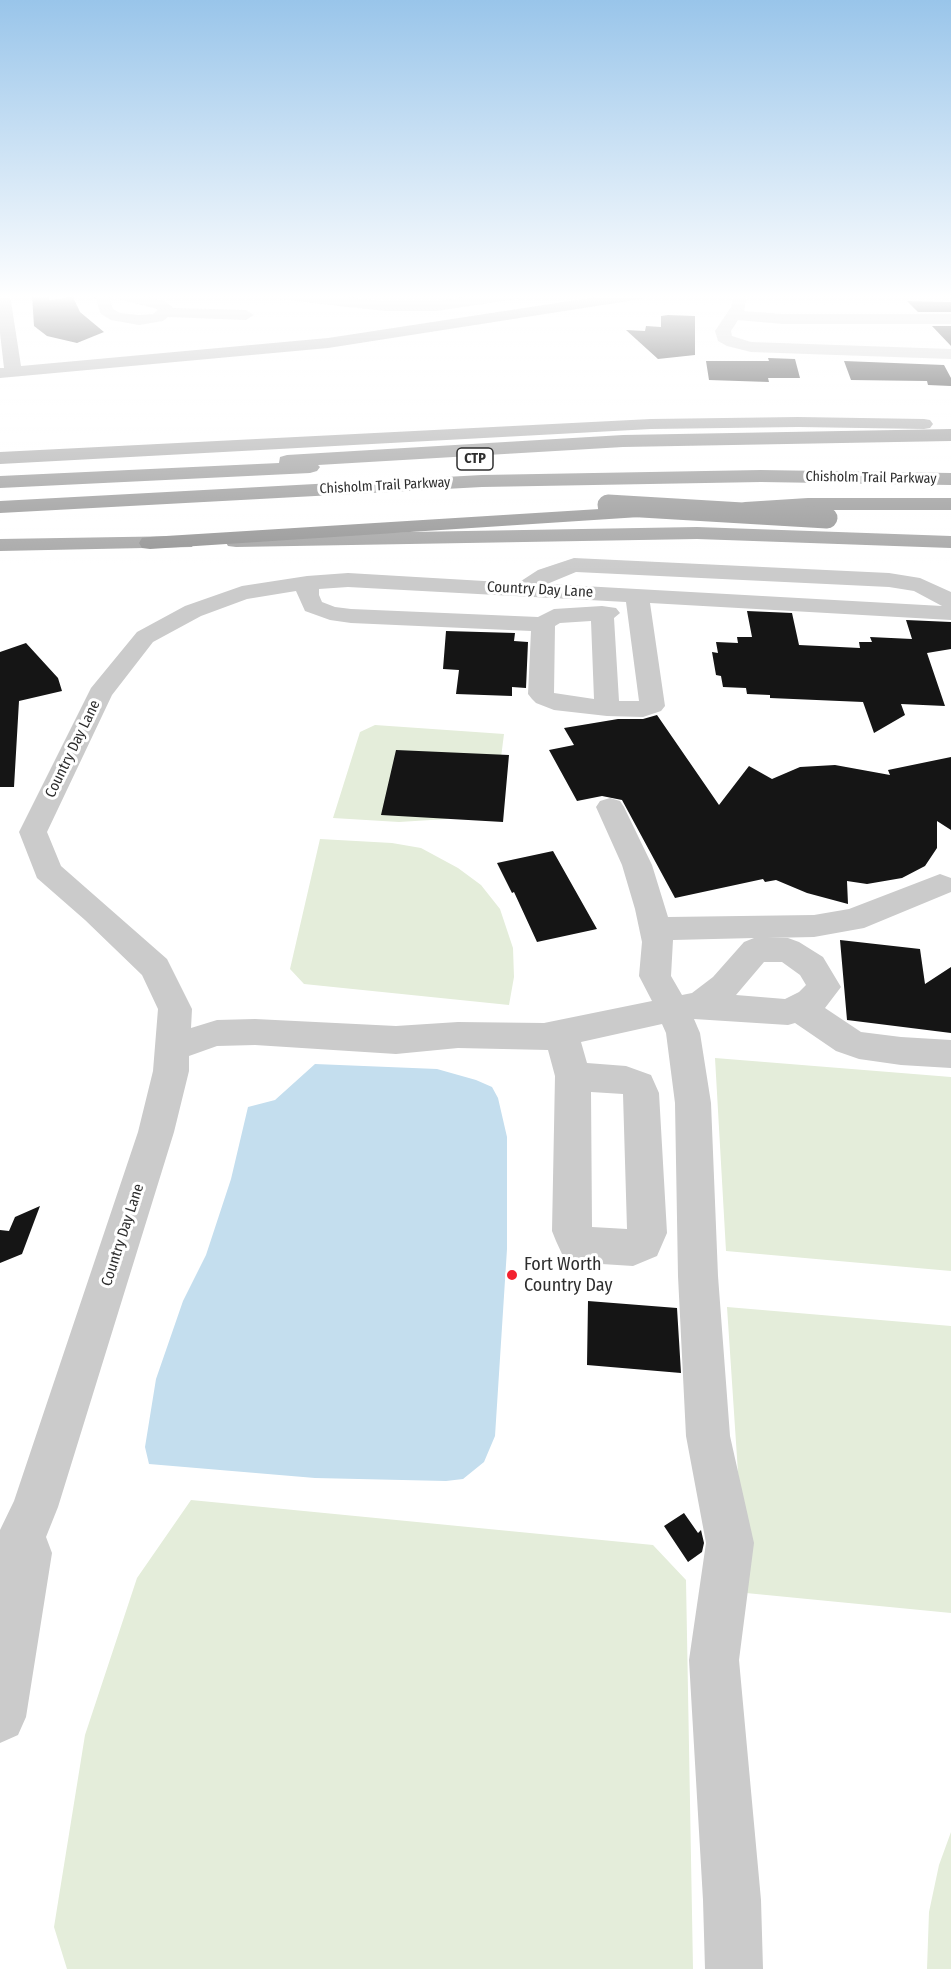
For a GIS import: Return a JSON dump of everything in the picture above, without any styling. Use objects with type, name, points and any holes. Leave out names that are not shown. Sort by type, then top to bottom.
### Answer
[{"type":"highway","points":[[924,424],[951,425]]},
{"type":"highway","points":[[82,478],[200,467],[582,443],[744,437],[951,435]]},
{"type":"highway","name":"Chisholm Trail Parkway","points":[[0,483],[482,459],[669,455],[866,455]]},
{"type":"highway","name":"Chisholm Trail Parkway","points":[[0,507],[501,481],[750,476],[951,479]]},
{"type":"highway","points":[[24,506],[458,502]]},
{"type":"highway","points":[[496,502],[608,505],[951,525]]},
{"type":"highway","points":[[150,543],[530,518],[784,506],[951,504]]},
{"type":"main road","points":[[0,458],[651,424],[818,422],[924,424]]},
{"type":"main road","points":[[0,545],[697,533],[951,542]]},
{"type":"street","points":[[534,582],[574,565],[889,580],[930,588],[951,601]]},
{"type":"street","name":"Country Day Lane","points":[[35,1507],[156,1132],[171,1071],[176,1009],[155,968],[96,912],[48,871],[33,832],[100,693],[145,637],[193,611],[242,593],[307,583],[348,580],[534,582],[598,603],[951,613]]},
{"type":"street","points":[[307,583],[308,595],[313,606],[330,613],[543,624],[554,616],[598,603],[608,708]]},
{"type":"street","points":[[911,611],[930,588]]},
{"type":"street","points":[[543,624],[541,694],[554,702],[643,709],[652,706],[639,604]]},
{"type":"street","points":[[610,807],[637,865],[655,929],[658,942],[655,976],[687,1007]]},
{"type":"street","points":[[655,929],[814,927],[853,920],[940,885]]},
{"type":"street","points":[[174,1047],[217,1033],[255,1032],[396,1040],[458,1035],[544,1037],[687,1007],[788,1012],[811,1001],[824,987],[812,966],[788,950],[755,950],[725,986],[687,1007]]},
{"type":"street","points":[[687,1007],[683,1033],[693,1103],[698,1276],[708,1436],[730,1543],[714,1660],[732,1900],[734,1969]]},
{"type":"street","points":[[798,1007],[848,1041],[859,1045],[901,1051],[951,1054]]},
{"type":"street","points":[[561,1034],[573,1076]]},
{"type":"street","points":[[0,1586],[35,1507]]},
{"type":"street","points":[[0,1717],[35,1507]]},
{"type":"green space","points":[[375,725],[504,734],[499,773],[447,819],[399,822],[333,818],[360,732]]},
{"type":"green space","points":[[320,839],[392,843],[421,848],[458,868],[481,885],[500,909],[513,948],[514,977],[509,1005],[304,984],[290,969]]},
{"type":"green space","points":[[715,1058],[951,1077],[951,1271],[726,1251]]},
{"type":"green space","points":[[727,1307],[951,1326],[951,1613],[746,1593]]},
{"type":"green space","points":[[191,1500],[653,1545],[686,1580],[693,1969],[67,1969],[54,1927],[85,1735],[137,1578]]},
{"type":"green space","points":[[951,1832],[951,1969],[927,1969],[929,1912],[939,1865]]},
{"type":"water","points":[[315,1064],[437,1069],[492,1087],[498,1098],[507,1137],[507,1249],[495,1436],[484,1462],[463,1479],[446,1481],[315,1478],[149,1464],[145,1447],[156,1379],[183,1301],[206,1255],[231,1179],[248,1107],[275,1100]]},
{"type":"building","points":[[747,611],[792,613],[799,645],[860,648],[859,642],[872,642],[870,637],[912,639],[906,620],[951,622],[951,649],[927,653],[945,706],[901,704],[905,715],[874,733],[863,702],[770,698],[770,695],[747,694],[746,688],[723,687],[721,676],[716,675],[712,652],[718,653],[716,642],[738,643],[737,637],[752,637]]},
{"type":"building","points":[[446,631],[515,633],[514,641],[528,642],[526,688],[512,687],[512,696],[456,694],[459,670],[443,669]]},
{"type":"building","points":[[26,643],[58,678],[62,691],[19,701],[14,787],[0,787],[0,652]]},
{"type":"building","points":[[657,715],[719,805],[749,766],[772,779],[800,767],[835,765],[890,775],[888,770],[951,757],[951,830],[937,821],[937,848],[925,866],[902,878],[867,884],[847,881],[848,904],[807,893],[776,880],[765,882],[763,879],[675,898],[622,800],[602,796],[577,801],[549,750],[574,745],[564,728],[618,719],[643,719]]},
{"type":"building","points":[[396,750],[509,755],[503,822],[381,815]]},
{"type":"building","points":[[553,851],[597,929],[537,942],[514,892],[512,893],[497,863]]},
{"type":"building","points":[[840,940],[920,949],[925,984],[951,967],[951,1033],[847,1020]]},
{"type":"building","points":[[40,1206],[22,1254],[0,1263],[0,1230],[9,1231],[15,1217]]},
{"type":"building","points":[[588,1301],[677,1308],[681,1373],[587,1365]]},
{"type":"building","points":[[684,1513],[698,1533],[701,1530],[704,1543],[702,1552],[688,1562],[664,1526]]},
{"type":"place","name":"Fort Worth Country Day","points":[[512,1275]]}]
